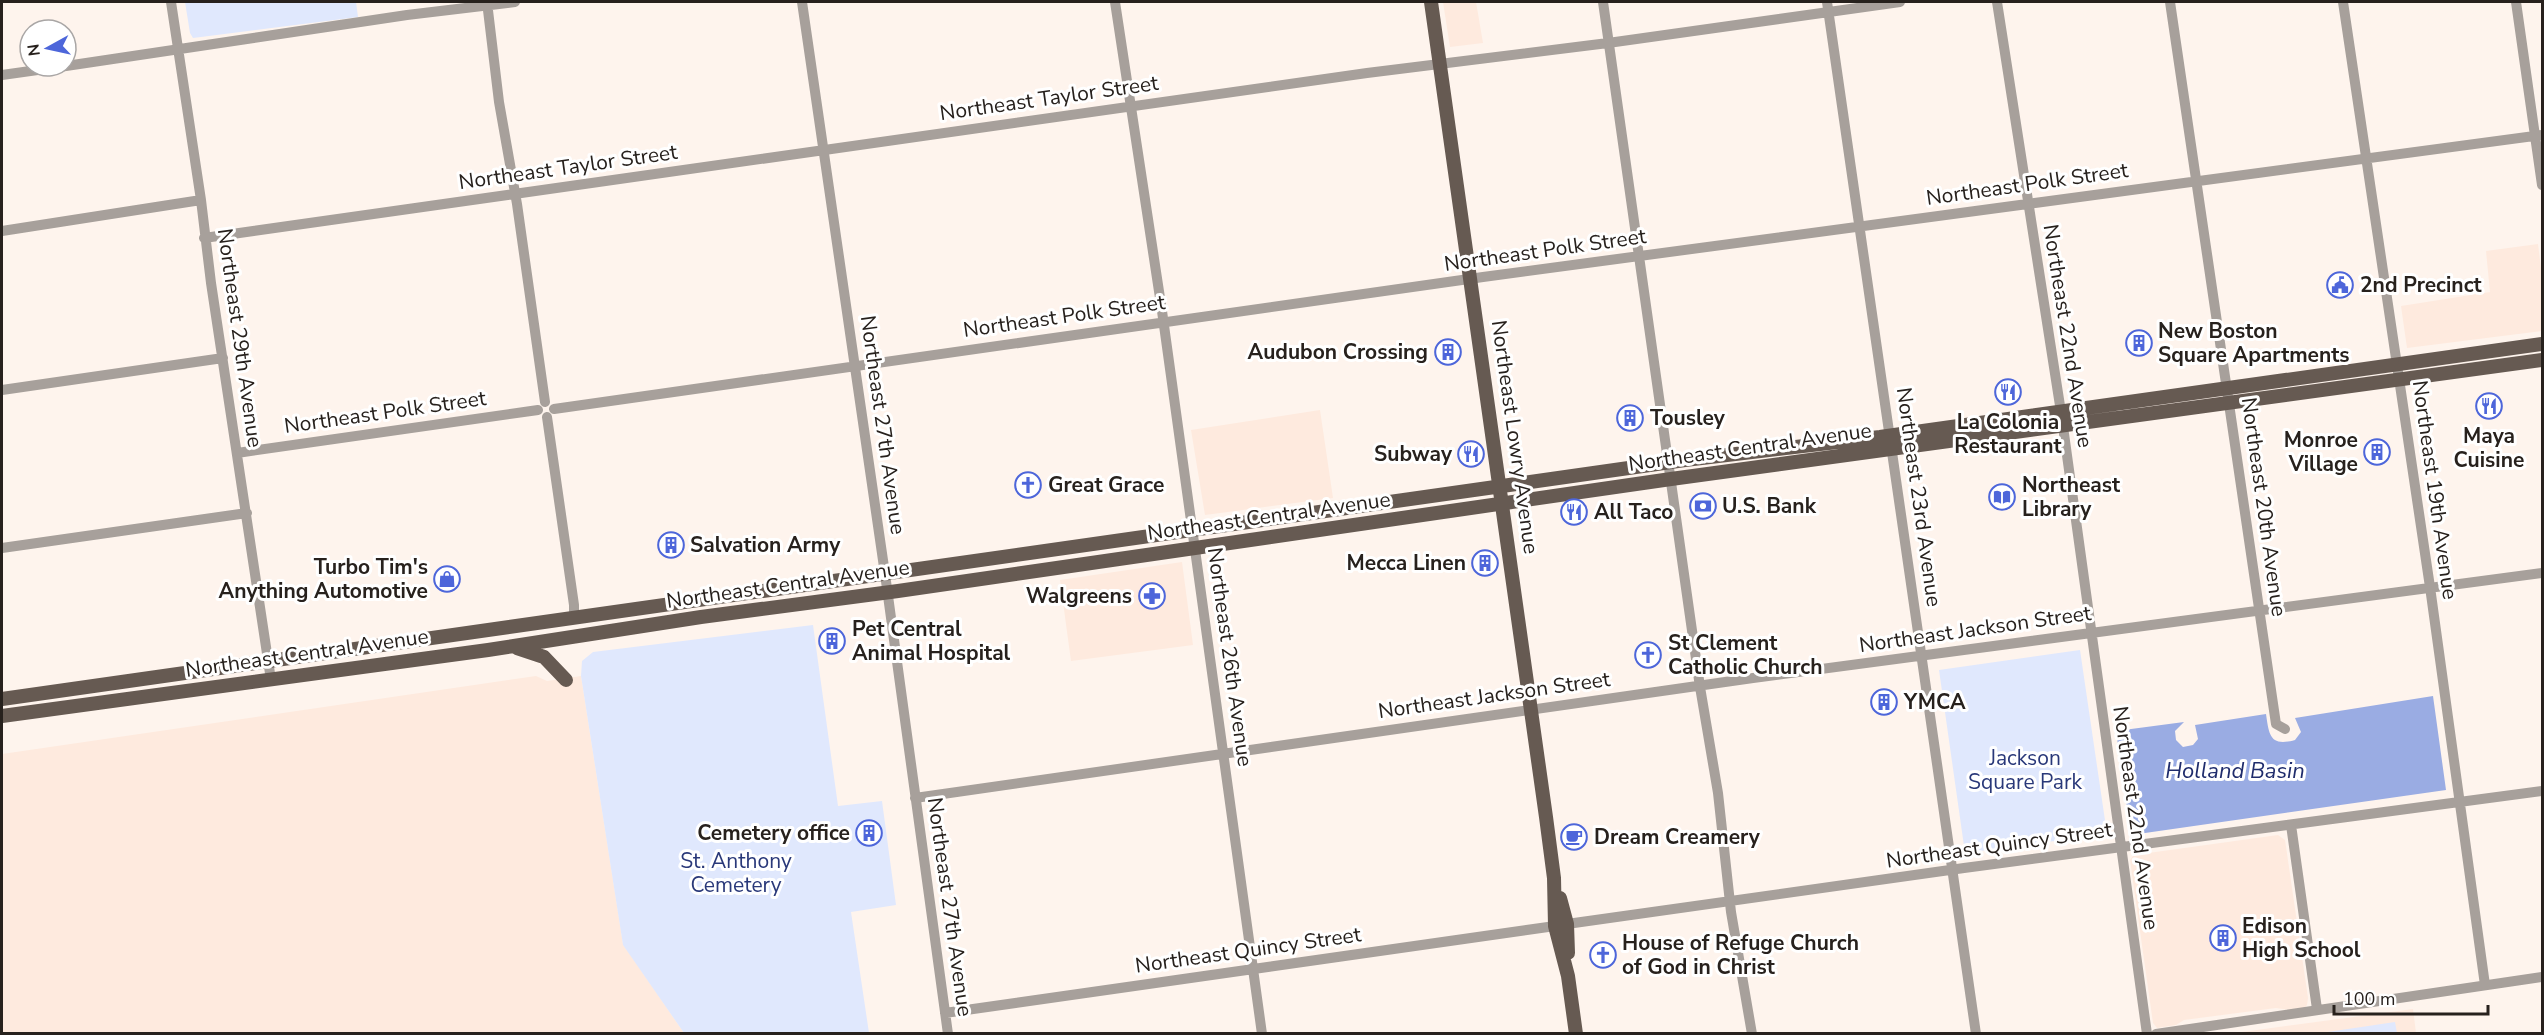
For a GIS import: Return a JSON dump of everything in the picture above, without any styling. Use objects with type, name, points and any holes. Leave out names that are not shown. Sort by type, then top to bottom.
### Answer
[{"type":"main road","name":"Northeast Lowry Avenue","points":[[1431,2],[1504,505],[1576,1034]]},
{"type":"main road","name":"Northeast Central Avenue","points":[[2228,396],[2397,365],[2542,344]]},
{"type":"main road","name":"Northeast Central Avenue","points":[[2,717],[488,650],[701,616],[1504,505],[1891,442],[2228,396],[2399,380],[2542,360]]},
{"type":"main road","name":"Northeast Central Avenue","points":[[2,699],[1669,462],[1891,442]]},
{"type":"main road","points":[[488,650],[528,650],[544,657],[566,680]]},
{"type":"street","name":"Northeast 29th Avenue","points":[[171,2],[271,680]]},
{"type":"street","points":[[78,64],[407,15],[515,2]]},
{"type":"street","name":"Northeast 27th Avenue","points":[[802,2],[885,574],[948,1034]]},
{"type":"street","name":"Northeast 26th Avenue","points":[[1115,2],[1225,752],[1262,1034]]},
{"type":"street","points":[[1603,2],[1700,687],[1718,793],[1730,902],[1752,1034]]},
{"type":"street","name":"Northeast Taylor Street","points":[[204,238],[1132,106],[1608,43],[1828,6],[1900,2]]},
{"type":"street","name":"Northeast 22nd Avenue","points":[[1997,2],[2061,419],[2147,1034]]},
{"type":"street","name":"Northeast 20th Avenue","points":[[2170,2],[2276,724],[2285,729]]},
{"type":"street","name":"Northeast 19th Avenue","points":[[2343,2],[2430,588],[2485,985]]},
{"type":"street","points":[[2516,2],[2539,135],[2542,184]]},
{"type":"street","points":[[487,4],[499,102],[515,194],[573,596],[574,618]]},
{"type":"street","name":"Northeast 23rd Avenue","points":[[1828,6],[1976,1034]]},
{"type":"street","points":[[2,75],[18,73]]},
{"type":"street","name":"Northeast Polk Street","points":[[237,453],[1471,279],[2539,135]]},
{"type":"street","points":[[2,231],[201,200]]},
{"type":"street","points":[[2,390],[223,358]]},
{"type":"street","points":[[2,548],[247,513]]},
{"type":"street","name":"Northeast Jackson Street","points":[[915,798],[1225,752],[2542,573]]},
{"type":"street","name":"Northeast Quincy Street","points":[[945,1013],[1953,870],[2542,791]]},
{"type":"street","points":[[2291,825],[2317,1009]]},
{"type":"street","points":[[2156,1034],[2542,977]]},
{"type":"shaded area","points":[[1443,2],[1476,2],[1483,43],[1450,47]]},
{"type":"shaded area","points":[[2538,244],[2542,276],[2542,331],[2407,348],[2401,306],[2490,292],[2486,251]]},
{"type":"shaded area","points":[[1320,410],[1333,498],[1205,515],[1191,430]]},
{"type":"shaded area","points":[[1182,562],[1193,645],[1071,661],[1060,580]]},
{"type":"shaded area","points":[[536,676],[547,681],[581,676],[623,944],[684,1033],[2,1033],[2,754]]},
{"type":"shaded area","name":"Edison High School","points":[[2278,835],[2285,840],[2308,998],[2307,1005],[2304,1008],[2290,1010],[2276,1008],[2184,1020],[2176,1025],[2157,1028],[2153,1023],[2130,860],[2134,855]]},
{"type":"shaded area","points":[[2413,1009],[2416,1033],[2227,1034]]},
{"type":"green space","points":[[185,2],[356,2],[358,17],[193,38],[190,33]]},
{"type":"green space","name":"St. Anthony Cemetery","points":[[813,625],[838,806],[882,801],[896,905],[851,912],[869,1033],[684,1033],[623,945],[581,676],[582,661],[593,652]]},
{"type":"green space","name":"Jackson Square Park","points":[[2080,650],[2107,834],[1965,853],[1939,670]]},
{"type":"green space","points":[[2395,1022],[2397,1033],[2321,1033]]},
{"type":"water","name":"Holland Basin","points":[[2433,696],[2446,790],[2131,835],[2116,731],[2184,722],[2175,731],[2176,740],[2183,747],[2193,745],[2198,739],[2195,725],[2266,714],[2272,738],[2280,742],[2287,742],[2295,740],[2301,732],[2295,718]]},
{"type":"place","name":"2nd Precinct","points":[[2340,285]]},
{"type":"place","name":"New Boston Square Apartments","points":[[2139,343]]},
{"type":"place","name":"Audubon Crossing","points":[[1448,352]]},
{"type":"place","name":"La Colonia Restaurant","points":[[2008,392]]},
{"type":"place","name":"Maya Cuisine","points":[[2489,406]]},
{"type":"place","name":"Tousley","points":[[1630,418]]},
{"type":"place","name":"Monroe Village","points":[[2377,452]]},
{"type":"place","name":"Subway","points":[[1471,454]]},
{"type":"place","name":"Great Grace","points":[[1028,485]]},
{"type":"place","name":"Northeast Library","points":[[2002,497]]},
{"type":"place","name":"U.S. Bank","points":[[1703,506]]},
{"type":"place","name":"All Taco","points":[[1574,512]]},
{"type":"place","name":"Salvation Army","points":[[671,545]]},
{"type":"place","name":"Mecca Linen","points":[[1485,563]]},
{"type":"place","name":"Turbo Tim's Anything Automotive","points":[[447,579]]},
{"type":"place","name":"Walgreens","points":[[1152,596]]},
{"type":"place","name":"Pet Central Animal Hospital","points":[[832,641]]},
{"type":"place","name":"St Clement Catholic Church","points":[[1648,655]]},
{"type":"place","name":"YMCA","points":[[1884,702]]},
{"type":"place","name":"Cemetery office","points":[[869,833]]},
{"type":"place","name":"Dream Creamery","points":[[1574,837]]},
{"type":"place","name":"Edison High School","points":[[2223,938]]},
{"type":"place","name":"House of Refuge Church of God in Christ","points":[[1603,955]]}]
